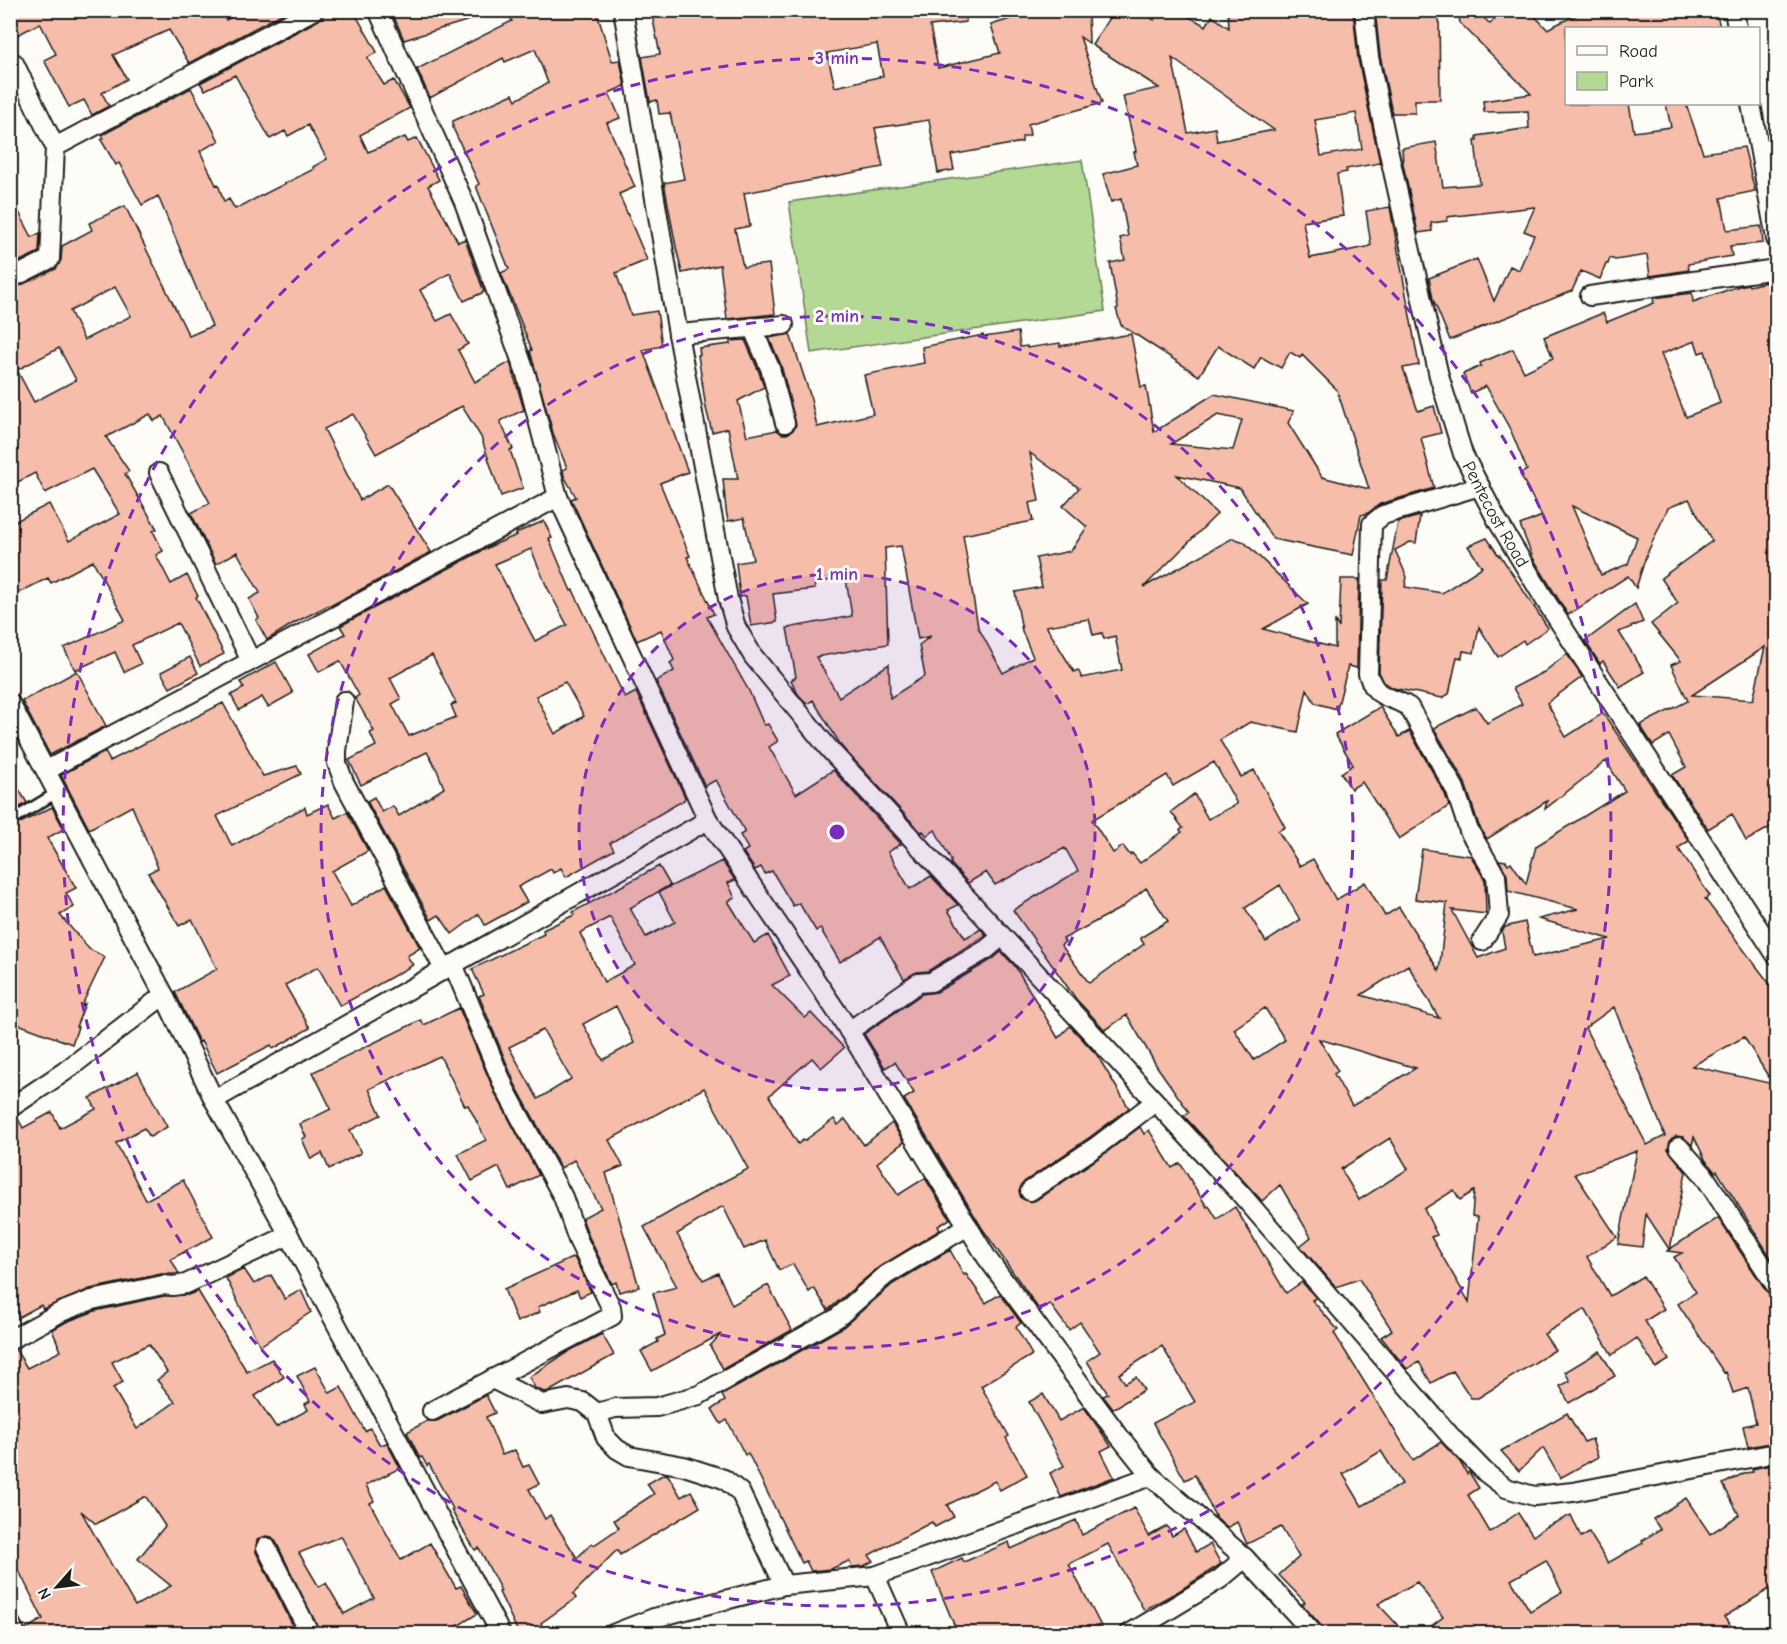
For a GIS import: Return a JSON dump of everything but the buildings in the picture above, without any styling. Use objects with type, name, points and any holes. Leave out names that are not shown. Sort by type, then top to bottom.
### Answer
[{"type":"street","points":[[55,147],[314,10]]},
{"type":"street","points":[[378,10],[464,202],[526,374],[558,497],[708,820],[849,1031],[994,1268],[1119,1436],[1151,1476],[1245,1558],[1314,1634]]},
{"type":"street","points":[[623,10],[678,334],[728,599],[736,627],[753,656],[830,750],[1240,1193],[1486,1473],[1506,1488],[1534,1496],[1573,1492],[1776,1453]]},
{"type":"street","name":"Pentecost Road","points":[[1364,10],[1369,57],[1439,376],[1463,454],[1497,520],[1547,603],[1776,955]]},
{"type":"street","points":[[1734,10],[1737,27]]},
{"type":"street","points":[[10,64],[14,63],[55,147],[50,259],[10,279]]},
{"type":"street","points":[[1751,105],[1776,238]]},
{"type":"street","points":[[1590,296],[1776,269]]},
{"type":"street","points":[[678,334],[784,325]]},
{"type":"street","points":[[752,327],[770,368],[784,423]]},
{"type":"street","points":[[159,473],[251,661]]},
{"type":"street","points":[[1480,486],[1383,515],[1372,524],[1368,674],[1372,687],[1382,696],[1396,699],[1409,707],[1455,789],[1469,831],[1496,876],[1499,915],[1482,941]]},
{"type":"street","points":[[47,770],[558,497]]},
{"type":"street","points":[[344,701],[337,751],[337,763],[344,782],[448,967],[505,1089],[563,1197],[578,1240],[611,1307],[612,1316],[432,1410]]},
{"type":"street","points":[[10,703],[164,995],[214,1100],[289,1235],[501,1634]]},
{"type":"street","points":[[214,1100],[708,820]]},
{"type":"street","points":[[849,1031],[918,982],[931,982],[987,949],[1002,936]]},
{"type":"street","points":[[10,1108],[64,1072],[164,995]]},
{"type":"street","points":[[1030,1191],[1097,1146],[1155,1102]]},
{"type":"street","points":[[1679,1147],[1703,1174],[1776,1286]]},
{"type":"street","points":[[597,1413],[615,1408],[657,1407],[699,1395],[837,1318],[886,1275],[968,1226]]},
{"type":"street","points":[[10,1340],[62,1312],[92,1300],[163,1285],[186,1284],[289,1235]]},
{"type":"street","points":[[492,1379],[542,1404],[568,1399],[583,1402],[597,1413],[606,1438],[617,1449],[629,1456],[684,1466],[724,1479],[740,1492],[784,1585]]},
{"type":"street","points":[[613,1634],[654,1626],[784,1585],[875,1576],[1151,1476]]},
{"type":"street","points":[[266,1547],[310,1634]]},
{"type":"street","points":[[1129,1634],[1220,1579],[1245,1558]]},
{"type":"street","points":[[875,1576],[901,1634]]},
{"type":"street","points":[[10,1623],[16,1634]]},
{"type":"lane","points":[[10,820],[58,792]]},
{"type":"green space","points":[[1082,160],[1105,311],[811,353],[789,202]]}]
